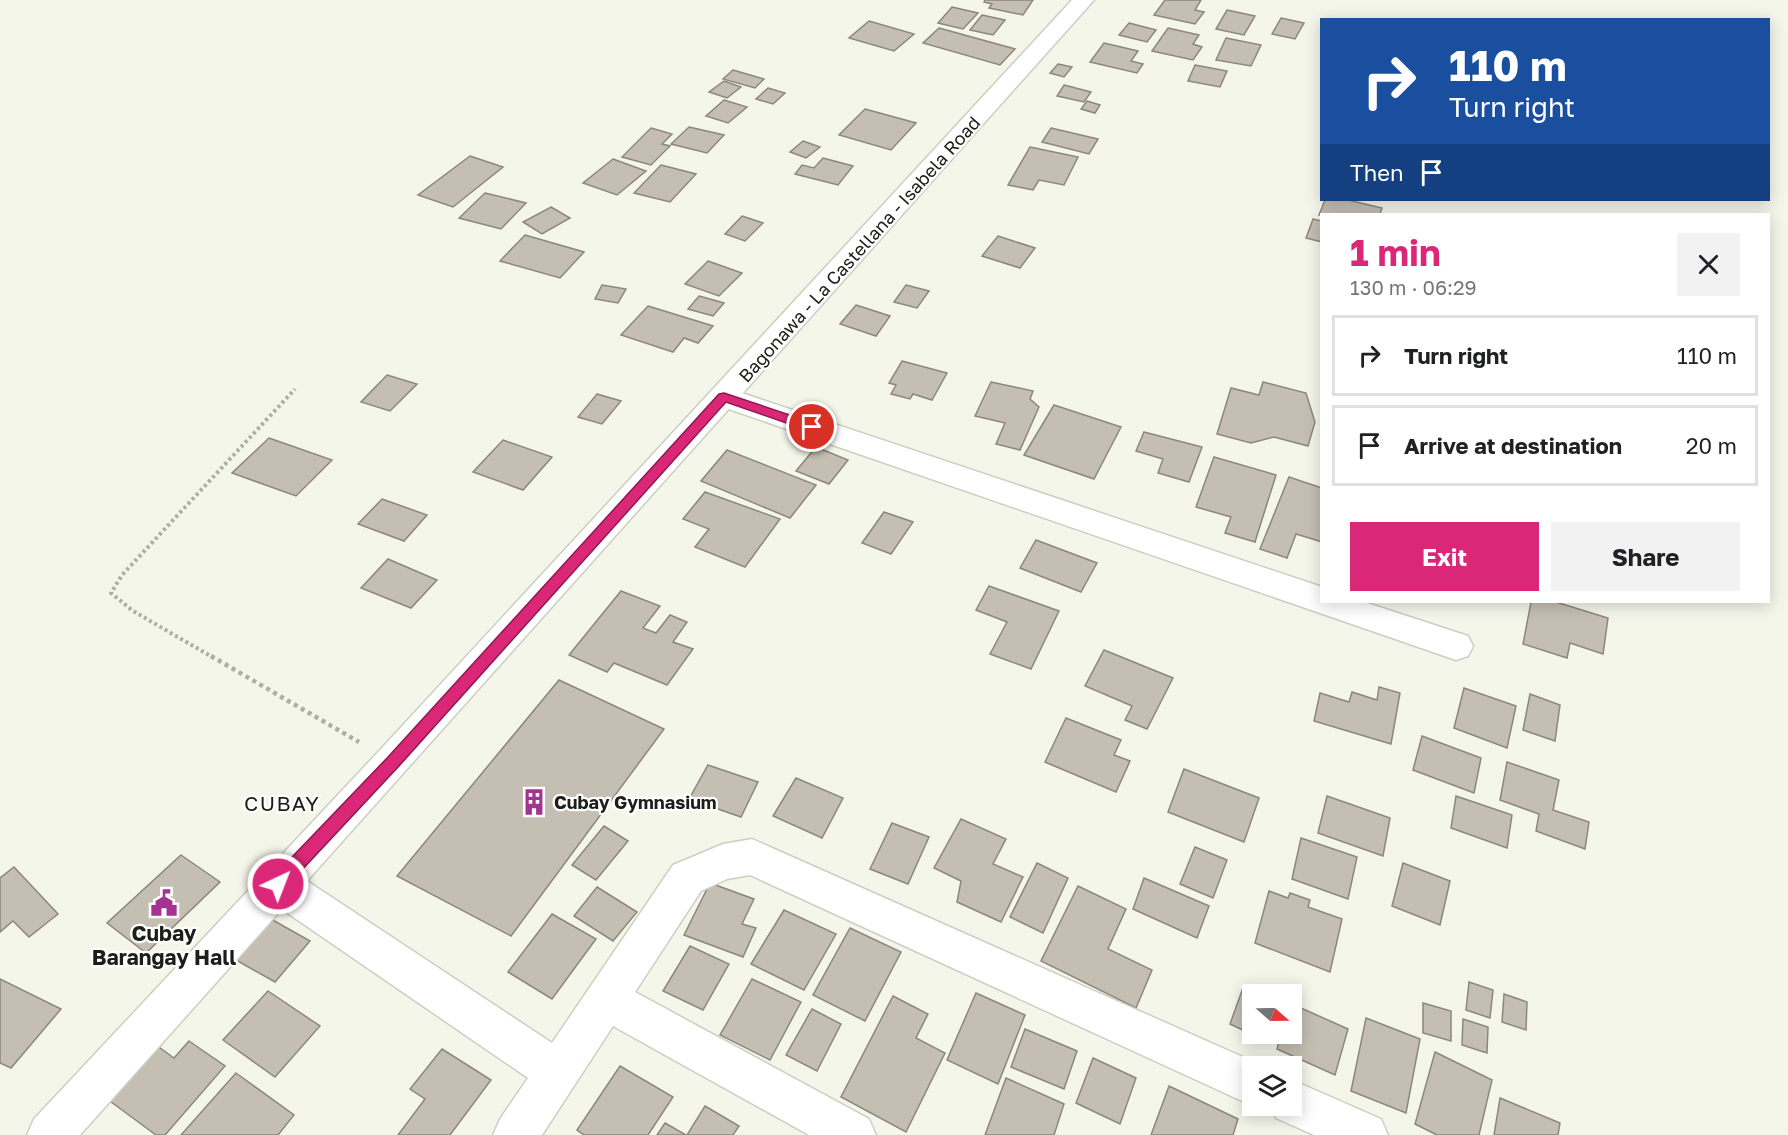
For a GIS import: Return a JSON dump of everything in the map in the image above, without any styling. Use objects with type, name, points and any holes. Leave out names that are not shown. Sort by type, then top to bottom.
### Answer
[{"type":"street","name":"Bagonawa - La Castellana - Isabela Road","points":[[50,1135],[1084,0]]},
{"type":"street","points":[[724,397],[1320,600]]},
{"type":"street","points":[[1329,603],[1456,646]]},
{"type":"street","points":[[516,1135],[556,1071],[687,879],[723,862],[752,857],[1242,1079]]},
{"type":"street","points":[[278,884],[556,1071]]},
{"type":"street","points":[[607,999],[854,1135]]},
{"type":"street","points":[[1302,1107],[1365,1135]]},
{"type":"path","points":[[295,390],[122,575],[111,592],[132,611],[393,761]]},
{"type":"building","points":[[985,0],[1033,0],[1023,15],[989,8],[992,4],[984,2]]},
{"type":"building","points":[[1165,0],[1201,0],[1195,10],[1204,12],[1195,24],[1154,15]]},
{"type":"building","points":[[952,7],[978,13],[963,29],[938,23]]},
{"type":"building","points":[[1227,10],[1255,16],[1244,35],[1216,29]]},
{"type":"building","points":[[982,15],[1005,20],[993,35],[970,30]]},
{"type":"building","points":[[1281,18],[1304,23],[1295,39],[1272,34]]},
{"type":"building","points":[[869,21],[914,34],[894,51],[849,38]]},
{"type":"building","points":[[1129,23],[1156,30],[1147,42],[1119,35]]},
{"type":"building","points":[[939,28],[1015,49],[1000,65],[923,43]]},
{"type":"building","points":[[1168,28],[1199,35],[1193,44],[1202,47],[1193,60],[1152,51]]},
{"type":"building","points":[[1226,38],[1261,45],[1251,66],[1216,60]]},
{"type":"building","points":[[1104,43],[1138,51],[1131,61],[1143,64],[1137,73],[1090,62]]},
{"type":"building","points":[[1058,64],[1072,67],[1064,77],[1050,73]]},
{"type":"building","points":[[1195,65],[1227,71],[1220,87],[1188,81]]},
{"type":"building","points":[[733,70],[764,79],[755,88],[723,79]]},
{"type":"building","points":[[724,81],[741,87],[727,98],[709,92]]},
{"type":"building","points":[[1064,85],[1091,92],[1084,102],[1057,96]]},
{"type":"building","points":[[768,88],[785,93],[773,104],[756,99]]},
{"type":"building","points":[[724,100],[747,107],[728,123],[706,116]]},
{"type":"building","points":[[1087,101],[1100,105],[1095,113],[1081,109]]},
{"type":"building","points":[[865,109],[916,123],[891,150],[839,135]]},
{"type":"building","points":[[689,127],[724,135],[707,153],[671,144]]},
{"type":"building","points":[[651,128],[672,134],[662,144],[670,146],[651,165],[622,157]]},
{"type":"building","points":[[1051,128],[1098,139],[1089,154],[1042,142]]},
{"type":"building","points":[[803,141],[820,147],[806,158],[790,152]]},
{"type":"building","points":[[1030,147],[1078,157],[1064,185],[1039,180],[1033,190],[1008,185]]},
{"type":"building","points":[[470,156],[503,167],[453,207],[418,195]]},
{"type":"building","points":[[823,158],[853,166],[838,185],[795,174],[802,165],[814,168]]},
{"type":"building","points":[[613,159],[646,171],[617,195],[583,183]]},
{"type":"building","points":[[661,165],[696,174],[670,202],[634,193]]},
{"type":"building","points":[[485,193],[526,203],[501,229],[459,218]]},
{"type":"building","points":[[1325,201],[1352,201],[1382,208],[1380,213],[1320,213],[1319,215]]},
{"type":"building","points":[[551,207],[570,218],[542,234],[523,222]]},
{"type":"building","points":[[742,216],[763,223],[745,241],[725,234]]},
{"type":"building","points":[[1313,219],[1320,221],[1320,242],[1306,238]]},
{"type":"building","points":[[525,235],[584,252],[560,278],[500,261]]},
{"type":"building","points":[[998,236],[1035,248],[1020,268],[982,256]]},
{"type":"building","points":[[708,261],[742,273],[719,296],[685,284]]},
{"type":"building","points":[[602,285],[626,289],[618,303],[595,299]]},
{"type":"building","points":[[906,285],[929,291],[917,308],[894,302]]},
{"type":"building","points":[[699,296],[724,303],[713,316],[688,309]]},
{"type":"building","points":[[856,305],[890,316],[876,336],[840,324]]},
{"type":"building","points":[[648,306],[713,326],[698,343],[684,338],[673,352],[621,335]]},
{"type":"building","points":[[902,361],[947,373],[932,400],[913,394],[910,399],[891,394],[896,385],[889,383]]},
{"type":"building","points":[[387,375],[417,384],[390,411],[361,402]]},
{"type":"building","points":[[991,382],[1033,391],[1030,399],[1039,407],[1020,450],[996,444],[1005,423],[975,416]]},
{"type":"building","points":[[1263,382],[1306,393],[1315,422],[1308,446],[1274,437],[1251,443],[1217,434],[1231,388],[1259,395]]},
{"type":"building","points":[[597,394],[621,401],[602,424],[578,417]]},
{"type":"building","points":[[1054,405],[1121,427],[1094,479],[1024,455]]},
{"type":"building","points":[[1144,432],[1202,447],[1189,482],[1158,473],[1163,459],[1136,451]]},
{"type":"building","points":[[269,438],[332,460],[296,496],[232,473]]},
{"type":"building","points":[[503,440],[552,457],[523,490],[473,472]]},
{"type":"building","points":[[816,447],[848,460],[829,484],[796,471]]},
{"type":"building","points":[[727,450],[816,485],[790,518],[701,481]]},
{"type":"building","points":[[1214,457],[1276,475],[1255,542],[1225,533],[1231,517],[1196,507]]},
{"type":"building","points":[[1289,477],[1320,487],[1320,541],[1296,534],[1287,558],[1260,549]]},
{"type":"building","points":[[705,492],[780,519],[745,567],[695,547],[709,529],[683,519]]},
{"type":"building","points":[[382,499],[427,515],[404,541],[358,524]]},
{"type":"building","points":[[884,512],[913,522],[891,554],[862,543]]},
{"type":"building","points":[[1036,540],[1097,563],[1081,592],[1020,568]]},
{"type":"building","points":[[388,559],[437,580],[411,608],[361,588]]},
{"type":"building","points":[[989,586],[1059,611],[1031,669],[990,654],[1007,622],[976,610]]},
{"type":"building","points":[[621,591],[660,606],[643,628],[656,633],[670,615],[687,622],[673,642],[693,649],[667,685],[614,663],[607,672],[569,655]]},
{"type":"building","points":[[1531,603],[1559,603],[1608,618],[1603,654],[1570,643],[1567,658],[1523,644]]},
{"type":"building","points":[[1104,650],[1173,678],[1147,729],[1125,720],[1132,706],[1085,686]]},
{"type":"building","name":"Cubay Gymnasium","points":[[559,680],[664,729],[511,936],[397,876]]},
{"type":"building","points":[[1379,687],[1400,693],[1391,744],[1314,721],[1320,693],[1349,702],[1352,692],[1377,700]]},
{"type":"building","points":[[1464,688],[1516,706],[1507,748],[1454,728]]},
{"type":"building","points":[[1530,694],[1560,705],[1555,741],[1523,730]]},
{"type":"building","points":[[1066,718],[1121,740],[1114,755],[1130,761],[1116,792],[1045,762]]},
{"type":"building","points":[[1422,736],[1481,758],[1474,793],[1413,770]]},
{"type":"building","points":[[1507,762],[1559,780],[1553,810],[1589,822],[1585,849],[1536,831],[1539,814],[1500,800]]},
{"type":"building","points":[[708,765],[758,782],[741,817],[689,799]]},
{"type":"building","points":[[1184,769],[1259,798],[1244,842],[1168,812]]},
{"type":"building","points":[[796,778],[843,798],[822,838],[773,816]]},
{"type":"building","points":[[1327,796],[1390,818],[1383,856],[1318,833]]},
{"type":"building","points":[[1456,796],[1512,815],[1507,848],[1451,828]]},
{"type":"building","points":[[961,819],[1006,839],[993,864],[1023,877],[1001,922],[957,902],[961,881],[934,868]]},
{"type":"building","points":[[892,823],[929,837],[908,884],[870,869]]},
{"type":"building","points":[[604,826],[628,841],[596,880],[572,865]]},
{"type":"building","points":[[1301,838],[1357,857],[1348,899],[1292,879]]},
{"type":"building","points":[[1195,847],[1227,860],[1213,898],[1180,884]]},
{"type":"building","name":"Cubay Barangay Hall","points":[[181,855],[220,882],[146,953],[107,923]]},
{"type":"building","points":[[1037,863],[1068,878],[1043,933],[1010,917]]},
{"type":"building","points":[[1403,863],[1450,881],[1440,925],[1392,906]]},
{"type":"building","points":[[14,867],[58,914],[29,937],[13,921],[0,932],[0,878]]},
{"type":"building","points":[[1144,878],[1209,906],[1197,938],[1133,909]]},
{"type":"building","points":[[710,883],[754,899],[742,924],[756,928],[743,957],[684,935]]},
{"type":"building","points":[[1078,886],[1126,909],[1108,949],[1152,970],[1136,1008],[1041,961]]},
{"type":"building","points":[[597,887],[637,912],[613,941],[574,916]]},
{"type":"building","points":[[1269,891],[1288,898],[1290,893],[1310,900],[1308,907],[1342,919],[1330,972],[1255,943]]},
{"type":"building","points":[[784,910],[836,934],[804,990],[751,964]]},
{"type":"building","points":[[552,914],[596,939],[552,999],[508,972]]},
{"type":"building","points":[[271,919],[310,941],[275,982],[236,960]]},
{"type":"building","points":[[850,928],[901,952],[865,1021],[813,995]]},
{"type":"building","points":[[690,946],[729,964],[703,1010],[663,991]]},
{"type":"building","points":[[0,979],[61,1009],[11,1068],[0,1063]]},
{"type":"building","points":[[752,979],[801,1002],[770,1060],[720,1035]]},
{"type":"building","points":[[1469,982],[1493,990],[1490,1018],[1466,1010]]},
{"type":"building","points":[[268,991],[320,1026],[275,1077],[223,1040]]},
{"type":"building","points":[[1242,991],[1242,1030],[1230,1024]]},
{"type":"building","points":[[976,993],[1025,1015],[998,1084],[947,1060]]},
{"type":"building","points":[[1504,994],[1527,1002],[1526,1030],[1502,1022]]},
{"type":"building","points":[[893,996],[928,1014],[916,1038],[945,1053],[906,1132],[841,1097]]},
{"type":"building","points":[[1423,1003],[1451,1011],[1451,1041],[1423,1033]]},
{"type":"building","points":[[1302,1008],[1348,1029],[1335,1075],[1302,1060],[1302,1056],[1293,1056],[1277,1049],[1278,1044],[1302,1044]]},
{"type":"building","points":[[812,1009],[841,1024],[817,1071],[786,1055]]},
{"type":"building","points":[[1366,1018],[1420,1039],[1406,1113],[1351,1091]]},
{"type":"building","points":[[1463,1019],[1488,1027],[1487,1053],[1462,1045]]},
{"type":"building","points":[[1025,1029],[1077,1051],[1064,1089],[1011,1067]]},
{"type":"building","points":[[189,1041],[225,1066],[165,1135],[156,1135],[107,1099],[156,1045],[174,1058]]},
{"type":"building","points":[[442,1049],[491,1080],[450,1135],[398,1135],[425,1099],[410,1089]]},
{"type":"building","points":[[1435,1052],[1492,1080],[1479,1135],[1437,1135],[1415,1124]]},
{"type":"building","points":[[1093,1058],[1136,1078],[1120,1124],[1076,1103]]},
{"type":"building","points":[[620,1066],[673,1097],[648,1135],[584,1135],[577,1130]]},
{"type":"building","points":[[236,1073],[294,1115],[278,1135],[181,1135]]},
{"type":"building","points":[[1006,1078],[1064,1104],[1054,1135],[985,1135]]},
{"type":"building","points":[[1169,1086],[1238,1119],[1233,1135],[1151,1135]]},
{"type":"building","points":[[1500,1098],[1560,1123],[1558,1135],[1494,1135]]},
{"type":"building","points":[[705,1106],[739,1126],[733,1135],[687,1135]]},
{"type":"building","points":[[665,1123],[686,1135],[657,1135]]},
{"type":"place","name":"Cubay Gymnasium","points":[[534,802]]},
{"type":"place","name":"Cubay Barangay Hall","points":[[164,903]]},
{"type":"district","name":"CUBAY","points":[[282,803]]},
{"type":"route","points":[[278,884],[724,397],[812,427]]}]
